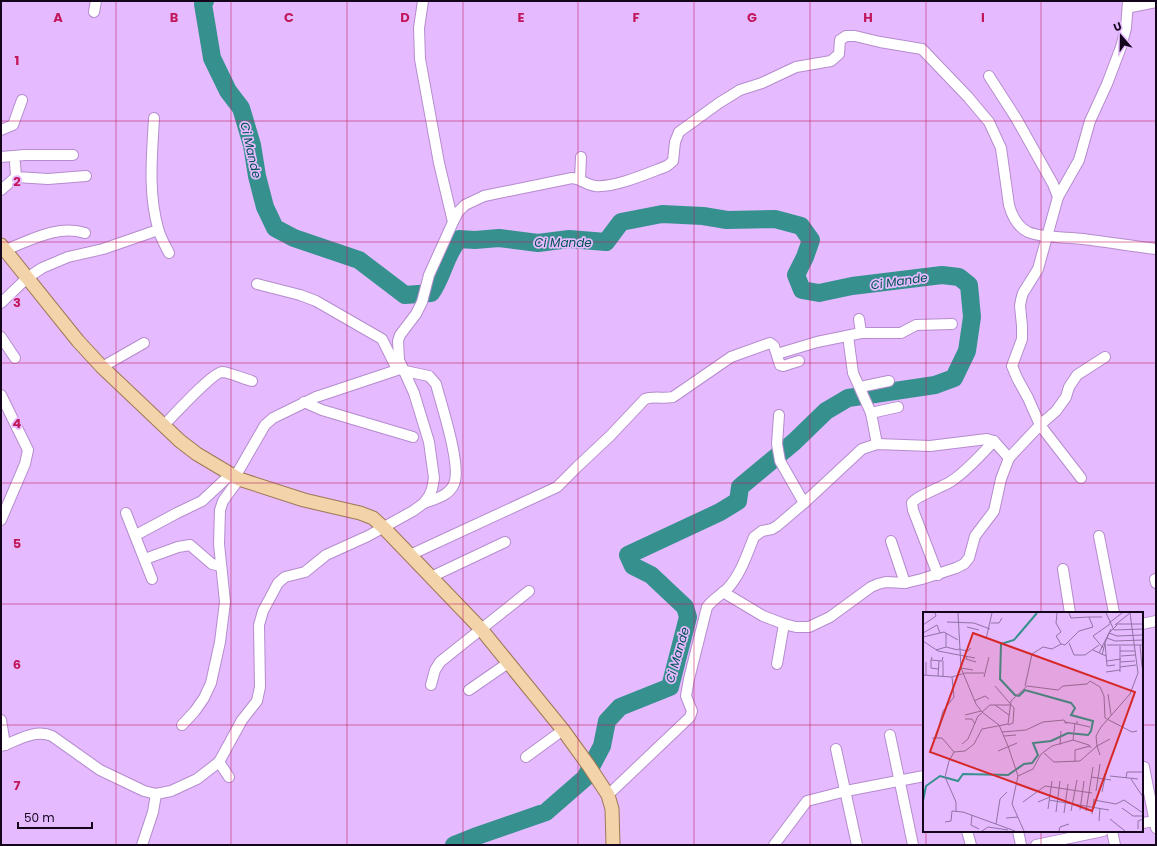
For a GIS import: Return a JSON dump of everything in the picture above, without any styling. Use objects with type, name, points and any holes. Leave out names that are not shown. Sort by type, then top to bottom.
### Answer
[{"type":"main road","points":[[3,247],[78,341],[102,367],[180,441],[197,454],[235,477],[304,500],[360,513],[373,518],[384,528],[481,629],[563,730],[598,778],[608,795],[612,809],[613,845]]},
{"type":"street","points":[[94,12],[96,1]]},
{"type":"street","points":[[423,1],[419,28],[420,59],[439,163],[453,222]]},
{"type":"street","points":[[1081,478],[1040,425],[1012,366],[1022,338],[1020,306],[1023,293],[1038,269],[1058,197],[1079,160],[1090,121],[1107,84],[1121,47],[1126,28],[1128,3],[1138,6],[1156,2]]},
{"type":"street","points":[[1,720],[3,746],[31,734],[47,734],[100,770],[144,791],[156,794],[171,791],[190,783],[219,762],[242,720],[257,701],[259,696],[258,625],[263,611],[278,584],[285,577],[305,572],[326,555],[384,528],[413,511],[424,503],[430,496],[434,478],[427,435],[414,393],[402,370],[399,360],[398,338],[416,314],[422,302],[426,284],[458,212],[465,205],[484,196],[572,178],[580,179],[590,185],[605,185],[619,182],[667,166],[673,161],[675,142],[679,132],[719,102],[740,90],[762,83],[796,67],[831,60],[839,54],[839,44],[842,38],[846,36],[855,36],[922,49],[958,86],[989,122],[1001,148],[1011,214],[1028,232],[1047,236],[1083,239],[1156,249]]},
{"type":"street","points":[[989,76],[1053,184],[1058,197]]},
{"type":"street","points":[[1,130],[13,125],[22,100]]},
{"type":"street","points":[[154,118],[151,172],[153,206],[158,230],[169,253]]},
{"type":"street","points":[[1,157],[24,155],[73,155]]},
{"type":"street","points":[[580,179],[581,157]]},
{"type":"street","points":[[15,163],[16,177]]},
{"type":"street","points":[[1,190],[16,177],[48,179],[86,176]]},
{"type":"street","points":[[3,247],[53,232],[77,230],[85,233]]},
{"type":"street","points":[[1,303],[28,278],[42,268],[68,258],[103,249],[158,230]]},
{"type":"street","points":[[257,284],[311,299],[379,338],[384,342],[394,364],[402,370],[429,376],[436,384],[456,461],[456,476],[454,484],[448,492],[440,497],[424,503]]},
{"type":"street","points":[[859,319],[861,333]]},
{"type":"street","points":[[777,354],[817,342],[861,333],[900,333],[916,325],[952,324]]},
{"type":"street","points":[[848,336],[853,373],[870,410],[877,444]]},
{"type":"street","points":[[1,337],[15,358]]},
{"type":"street","points":[[102,367],[144,343]]},
{"type":"street","points":[[410,555],[557,487],[610,436],[645,399],[651,397],[673,397],[731,357],[770,343],[774,346],[780,365],[783,366],[799,361]]},
{"type":"street","points":[[723,592],[763,616],[796,627],[809,627],[830,617],[871,587],[886,582],[905,583],[938,575],[964,564],[969,558],[975,536],[994,511],[1001,479],[1009,458],[1040,425],[1060,407],[1066,397],[1072,381],[1077,375],[1105,357]]},
{"type":"street","points":[[182,725],[195,711],[204,698],[211,683],[220,642],[225,602],[219,544],[220,510],[235,477],[265,425],[281,413],[304,402],[402,370]]},
{"type":"street","points":[[164,425],[209,380],[218,373],[224,372],[252,381]]},
{"type":"street","points":[[861,390],[889,381]]},
{"type":"street","points":[[1,395],[28,450],[25,464],[1,520]]},
{"type":"street","points":[[304,402],[322,410],[413,437]]},
{"type":"street","points":[[870,410],[898,407]]},
{"type":"street","points":[[779,415],[777,444],[780,460],[804,503]]},
{"type":"street","points":[[608,795],[690,717],[692,711],[687,700],[689,679],[707,607],[729,587],[738,574],[754,537],[762,531],[772,529],[777,526],[804,503],[862,448],[877,444],[930,446],[982,438],[994,441],[1009,458]]},
{"type":"street","points":[[938,575],[913,510],[912,503],[916,499],[952,481],[983,454],[994,441]]},
{"type":"street","points":[[136,535],[202,501],[235,477]]},
{"type":"street","points":[[126,513],[136,535],[152,579]]},
{"type":"street","points":[[1099,536],[1114,612]]},
{"type":"street","points":[[891,541],[905,583]]},
{"type":"street","points":[[431,577],[505,542]]},
{"type":"street","points":[[145,559],[178,547],[190,545],[212,564],[221,566]]},
{"type":"street","points":[[1063,569],[1070,612]]},
{"type":"street","points":[[430,685],[440,662],[448,654],[529,591]]},
{"type":"street","points":[[1143,624],[1156,621]]},
{"type":"street","points":[[777,664],[784,624]]},
{"type":"street","points":[[469,690],[508,663]]},
{"type":"street","points":[[526,757],[563,730]]},
{"type":"street","points":[[890,735],[913,845]]},
{"type":"street","points":[[836,749],[857,845]]},
{"type":"street","points":[[219,762],[229,777]]},
{"type":"street","points":[[1143,823],[1156,823],[1151,777],[1144,767]]},
{"type":"street","points":[[774,845],[807,801],[846,791],[923,776]]},
{"type":"street","points":[[142,845],[153,812],[156,794]]},
{"type":"street","points":[[967,832],[971,845]]},
{"type":"street","points":[[1018,832],[1021,845]]},
{"type":"street","points":[[1036,845],[1098,832]]},
{"type":"street","points":[[1112,832],[1114,845]]},
{"type":"waterway","name":"Ci Mande","points":[[205,1],[203,4],[212,58],[228,91],[241,108],[252,145],[257,176],[265,207],[275,228],[294,238],[359,260],[405,295],[431,293],[450,252],[459,239],[475,240],[499,238],[538,243],[569,239],[606,242],[621,222],[662,214],[703,216],[727,220],[775,219],[801,226],[811,240],[796,275],[802,290],[819,293],[852,286],[942,275],[959,277],[969,285],[972,317],[967,351],[954,378],[935,385],[848,398],[826,411],[794,442],[740,487],[738,501],[720,512],[628,555],[633,566],[651,575],[685,607],[688,617],[670,687],[620,707],[607,721],[602,746],[585,778],[546,812],[454,845]]}]
